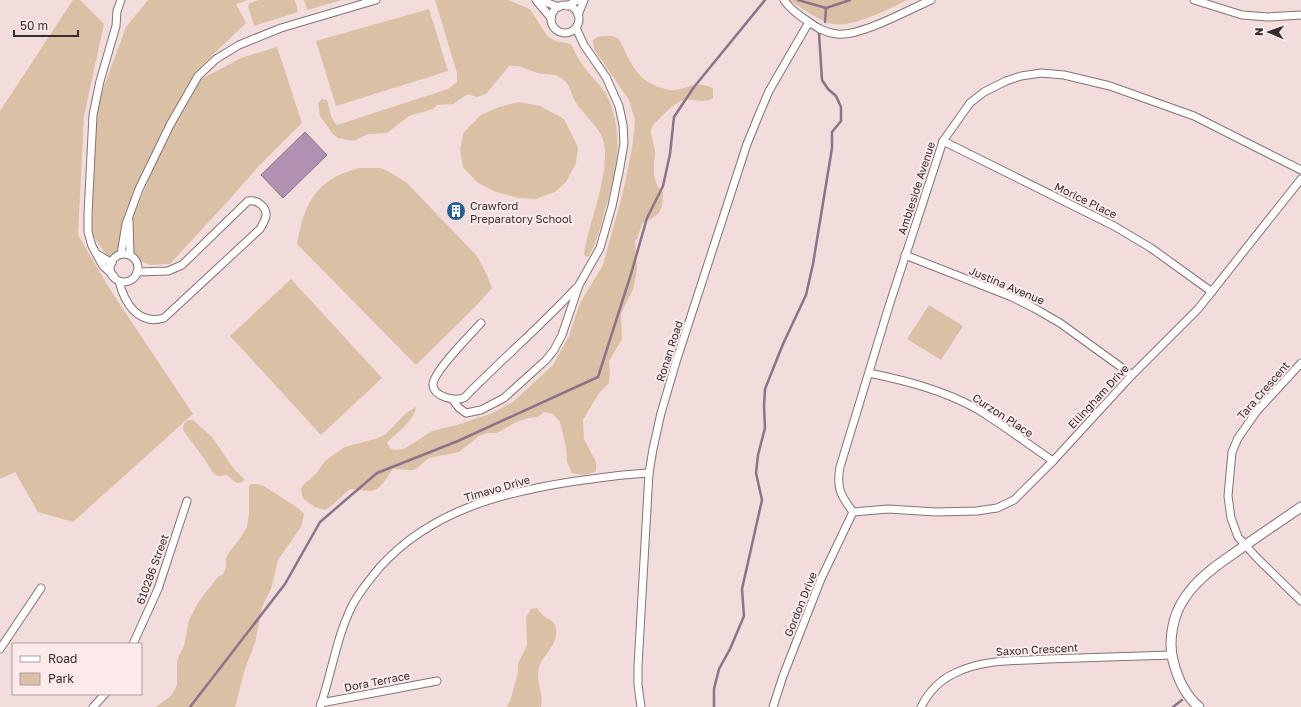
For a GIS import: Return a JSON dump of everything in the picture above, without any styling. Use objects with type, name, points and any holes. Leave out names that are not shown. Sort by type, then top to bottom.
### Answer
[{"type":"street","points":[[114,0],[117,11]]},
{"type":"street","points":[[121,0],[117,11],[116,26],[100,81],[93,115],[88,232],[92,246],[103,266],[116,279],[130,281],[137,272],[137,264],[135,259],[130,254],[129,216]]},
{"type":"street","points":[[120,254],[124,231],[139,189],[170,125],[198,76],[216,59],[239,45],[281,28],[376,0]]},
{"type":"street","points":[[538,0],[559,7],[567,6],[578,0]]},
{"type":"street","points":[[538,0],[551,18]]},
{"type":"street","points":[[559,7],[553,11],[551,18],[552,25],[557,31],[564,33],[572,32],[576,28],[578,15],[584,0]]},
{"type":"street","points":[[784,0],[792,11],[820,29],[829,33],[846,34],[860,31],[931,0]]},
{"type":"street","points":[[1194,0],[1242,15],[1268,17],[1301,15]]},
{"type":"street","points":[[567,6],[574,9],[578,15]]},
{"type":"street","name":"Ronan Road","points":[[641,707],[638,685],[638,666],[649,472],[656,431],[668,388],[747,144],[769,91],[809,22]]},
{"type":"street","points":[[481,323],[447,361],[433,382],[433,387],[436,391],[453,400],[459,408],[466,413],[476,412],[504,398],[546,360],[558,344],[579,285],[600,248],[612,206],[624,143],[623,125],[613,91],[602,70],[584,45],[576,28]]},
{"type":"street","points":[[568,33],[584,45]]},
{"type":"street","name":"Ambleside Avenue","points":[[853,512],[842,497],[838,485],[840,467],[905,256],[943,141],[970,103],[984,92],[1006,81],[1021,76],[1042,73],[1064,74],[1110,86],[1194,116],[1301,170]]},
{"type":"street","name":"Morice Place","points":[[943,141],[1114,226],[1156,252],[1212,292]]},
{"type":"street","name":"Ellingham Drive","points":[[853,512],[888,509],[936,512],[977,511],[997,508],[1014,500],[1053,461],[1132,375],[1181,327],[1212,292],[1301,179]]},
{"type":"street","points":[[130,254],[120,254],[112,263],[112,272],[127,304],[134,312],[143,318],[150,320],[164,318],[263,224],[266,213],[262,205],[251,200],[243,204],[182,265],[168,270],[137,272]]},
{"type":"street","points":[[97,254],[112,263]]},
{"type":"street","name":"Justina Avenue","points":[[905,256],[1012,297],[1040,311],[1060,323],[1132,375]]},
{"type":"street","points":[[137,264],[156,271]]},
{"type":"street","points":[[453,400],[460,400],[465,397],[550,316],[579,285]]},
{"type":"street","name":"Tara Crescent","points":[[1301,363],[1253,416],[1240,433],[1234,446],[1228,484],[1228,507],[1235,530],[1244,546],[1301,601]]},
{"type":"street","name":"Curzon Place","points":[[869,373],[909,382],[961,401],[991,418],[1053,461]]},
{"type":"street","name":"Timavo Drive","points":[[321,705],[337,642],[352,605],[374,574],[392,554],[407,541],[440,520],[482,502],[505,495],[565,483],[649,472]]},
{"type":"street","name":"610286 Street","points":[[133,643],[158,589],[187,501]]},
{"type":"street","points":[[1199,707],[1186,693],[1174,666],[1172,655],[1171,646],[1173,628],[1184,599],[1214,568],[1301,507]]},
{"type":"street","name":"Gordon Drive","points":[[774,707],[783,676],[821,579],[853,512]]},
{"type":"street","points":[[0,649],[41,588]]},
{"type":"street","name":"Saxon Crescent","points":[[921,707],[933,690],[947,678],[955,673],[977,665],[1001,662],[1172,655]]},
{"type":"street","name":"Dora Terrace","points":[[321,705],[437,681]]},
{"type":"street","points":[[93,707],[103,695]]},
{"type":"green space","points":[[73,0],[80,0],[104,24],[84,116],[78,235],[111,291],[193,414],[73,522],[38,512],[15,472],[0,479],[0,111]]},
{"type":"green space","points":[[148,0],[248,0],[236,4],[246,23],[196,71],[166,125],[112,263],[92,234],[94,113],[126,27]]},
{"type":"green space","points":[[259,0],[295,0],[298,12],[254,26],[248,6],[250,3]]},
{"type":"green space","points":[[304,0],[342,0],[307,10]]},
{"type":"green space","points":[[435,0],[508,0],[530,9],[548,37],[556,41],[571,44],[583,65],[605,93],[610,102],[617,130],[617,156],[602,222],[597,239],[589,256],[586,257],[584,254],[603,177],[605,161],[604,147],[601,135],[578,105],[568,84],[561,78],[520,67],[509,66],[486,94],[477,97],[468,94],[453,104],[437,105],[433,109],[409,116],[387,133],[368,134],[354,141],[338,138],[333,134],[320,116],[318,103],[322,99],[327,100],[332,117],[337,125],[448,89],[457,82],[457,73]]},
{"type":"green space","points":[[789,0],[907,0],[869,18],[847,24],[837,24],[819,19]]},
{"type":"green space","points":[[429,9],[448,71],[336,106],[316,41]]},
{"type":"green space","points":[[612,36],[619,39],[635,69],[653,85],[669,90],[678,90],[696,85],[703,85],[713,88],[713,98],[706,101],[681,101],[669,109],[656,121],[651,129],[655,152],[654,175],[659,188],[663,192],[662,204],[657,215],[642,224],[637,239],[635,240],[637,268],[633,290],[621,314],[622,339],[609,361],[609,383],[599,393],[583,420],[584,439],[596,462],[596,471],[584,475],[572,473],[567,462],[566,447],[560,422],[553,414],[544,412],[538,417],[528,418],[516,422],[497,433],[487,433],[479,436],[459,452],[429,458],[416,469],[393,469],[381,486],[377,489],[368,491],[350,489],[325,510],[315,507],[305,500],[302,496],[301,489],[304,484],[316,474],[325,461],[345,447],[378,438],[386,434],[406,413],[416,407],[415,412],[409,421],[387,443],[390,448],[395,450],[404,449],[432,431],[457,425],[492,413],[513,402],[553,365],[569,336],[580,303],[603,265],[623,192],[632,149],[635,121],[629,100],[594,49],[593,40],[597,37]]},
{"type":"green space","points":[[277,47],[302,123],[258,167],[170,264],[150,265],[137,259],[132,250],[131,221],[173,122],[196,82],[241,58]]},
{"type":"green space","points":[[519,102],[540,106],[564,119],[578,147],[576,163],[566,182],[555,192],[535,199],[518,198],[496,192],[478,183],[463,167],[460,149],[464,132],[481,115],[499,107]]},
{"type":"green space","points":[[359,168],[381,168],[407,183],[477,256],[492,288],[476,306],[416,365],[297,244],[304,216],[314,195],[322,186],[332,179]]},
{"type":"green space","points":[[291,279],[382,378],[321,435],[230,336]]},
{"type":"green space","points":[[929,305],[963,326],[941,360],[907,339]]},
{"type":"green space","points":[[188,420],[193,420],[212,437],[234,469],[245,480],[236,483],[227,475],[218,476],[213,473],[183,430],[184,424]]},
{"type":"green space","points":[[251,484],[264,486],[298,508],[304,514],[301,527],[278,560],[271,589],[262,607],[255,643],[245,669],[235,707],[156,707],[171,696],[177,685],[177,660],[184,646],[189,620],[206,592],[218,577],[223,574],[226,568],[226,559],[229,552],[247,527],[249,514],[249,486]]},
{"type":"green space","points":[[537,608],[544,616],[553,622],[556,631],[554,642],[541,662],[538,672],[542,702],[541,707],[506,707],[510,702],[518,672],[518,663],[527,645],[526,617],[531,609]]},
{"type":"shaded area","points":[[305,132],[327,155],[283,198],[261,175]]},
{"type":"waterway","points":[[190,707],[285,584],[320,522],[377,473],[458,441],[598,377],[631,274],[647,218],[663,186],[670,154],[674,117],[694,87],[765,0]]},
{"type":"waterway","points":[[798,0],[826,8],[850,0]]},
{"type":"waterway","points":[[825,22],[826,8]]},
{"type":"waterway","points":[[714,707],[714,689],[719,669],[730,649],[744,616],[742,589],[762,500],[756,473],[758,455],[765,428],[765,389],[783,344],[806,295],[813,264],[832,148],[832,132],[841,121],[841,107],[836,96],[828,89],[822,80],[819,34]]},
{"type":"waterway","points":[[1173,707],[1182,700]]},
{"type":"place","name":"Crawford Preparatory School","points":[[456,211]]}]
